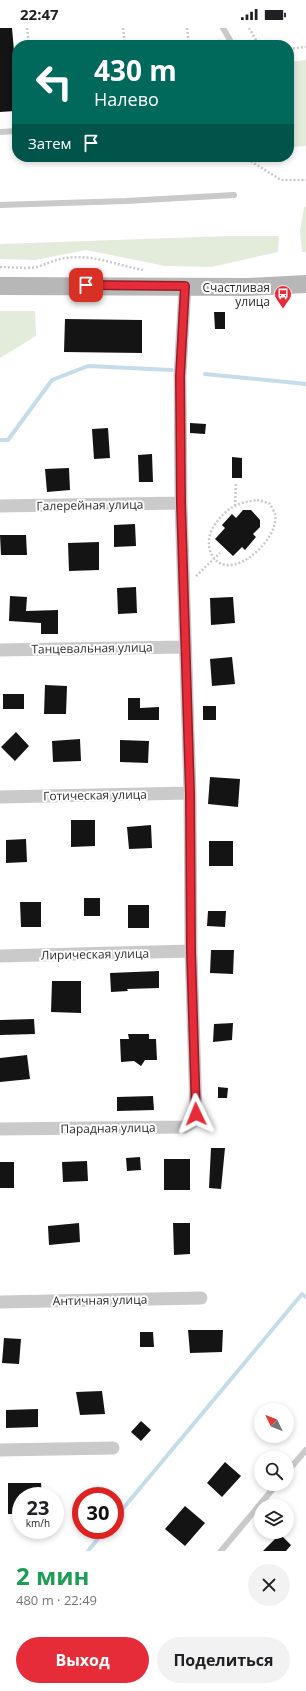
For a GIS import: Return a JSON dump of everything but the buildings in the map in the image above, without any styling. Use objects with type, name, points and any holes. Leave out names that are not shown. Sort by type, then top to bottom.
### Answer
[{"type":"main road","points":[[0,286],[247,287],[306,284]]},
{"type":"street","name":"Парадная улица","points":[[0,1129],[184,1127],[191,1123],[196,1114],[191,952],[190,793],[182,588],[180,376],[185,286]]},
{"type":"street","name":"Галерейная улица","points":[[0,506],[181,503]]},
{"type":"street","name":"Танцевальная улица","points":[[0,650],[184,647]]},
{"type":"street","name":"Готическая улица","points":[[0,797],[190,793]]},
{"type":"street","name":"Лирическая улица","points":[[0,956],[191,952]]},
{"type":"street","name":"Античная улица","points":[[0,1302],[201,1298]]},
{"type":"street","points":[[0,1450],[113,1448]]},
{"type":"lane","points":[[223,28],[229,40]]},
{"type":"lane","points":[[0,132],[12,131]]},
{"type":"lane","points":[[0,205],[126,201],[234,195]]},
{"type":"lane","points":[[294,1464],[306,1450]]},
{"type":"lane","points":[[221,1551],[271,1491]]},
{"type":"path","points":[[27,28],[28,40]]},
{"type":"path","points":[[123,28],[124,40]]},
{"type":"path","points":[[187,28],[188,40]]},
{"type":"path","points":[[249,28],[256,40]]},
{"type":"path","points":[[294,48],[306,47]]},
{"type":"path","points":[[252,162],[280,180],[306,180]]},
{"type":"path","points":[[0,267],[35,267],[66,258],[85,258],[104,259],[147,271]]},
{"type":"path","points":[[235,506],[236,482]]},
{"type":"path","points":[[257,500],[269,503],[275,513],[274,529],[264,544],[251,556],[236,564],[225,564],[214,559],[209,548],[209,533],[221,516],[240,503],[257,500]]},
{"type":"path","points":[[182,588],[220,553]]},
{"type":"green space","points":[[306,60],[306,146],[294,147],[294,61]]},
{"type":"green space","points":[[306,206],[306,252],[302,252],[300,231],[304,208]]},
{"type":"green space","points":[[229,236],[279,236],[278,252],[211,267],[165,266],[86,250],[35,260],[0,259],[0,244]]},
{"type":"green space","points":[[0,311],[35,311],[36,336],[0,358]]},
{"type":"waterway","points":[[0,440],[8,440],[52,380],[88,366],[172,370]]},
{"type":"waterway","points":[[205,374],[306,384]]},
{"type":"waterway","points":[[124,1507],[302,1294],[306,1297]]},
{"type":"waterway","points":[[88,1551],[98,1539]]},
{"type":"place","name":"Счастливая улица","points":[[283,309]]},
{"type":"route","points":[[86,285],[185,286],[180,376],[182,588],[190,793],[191,952],[196,1114]]}]
